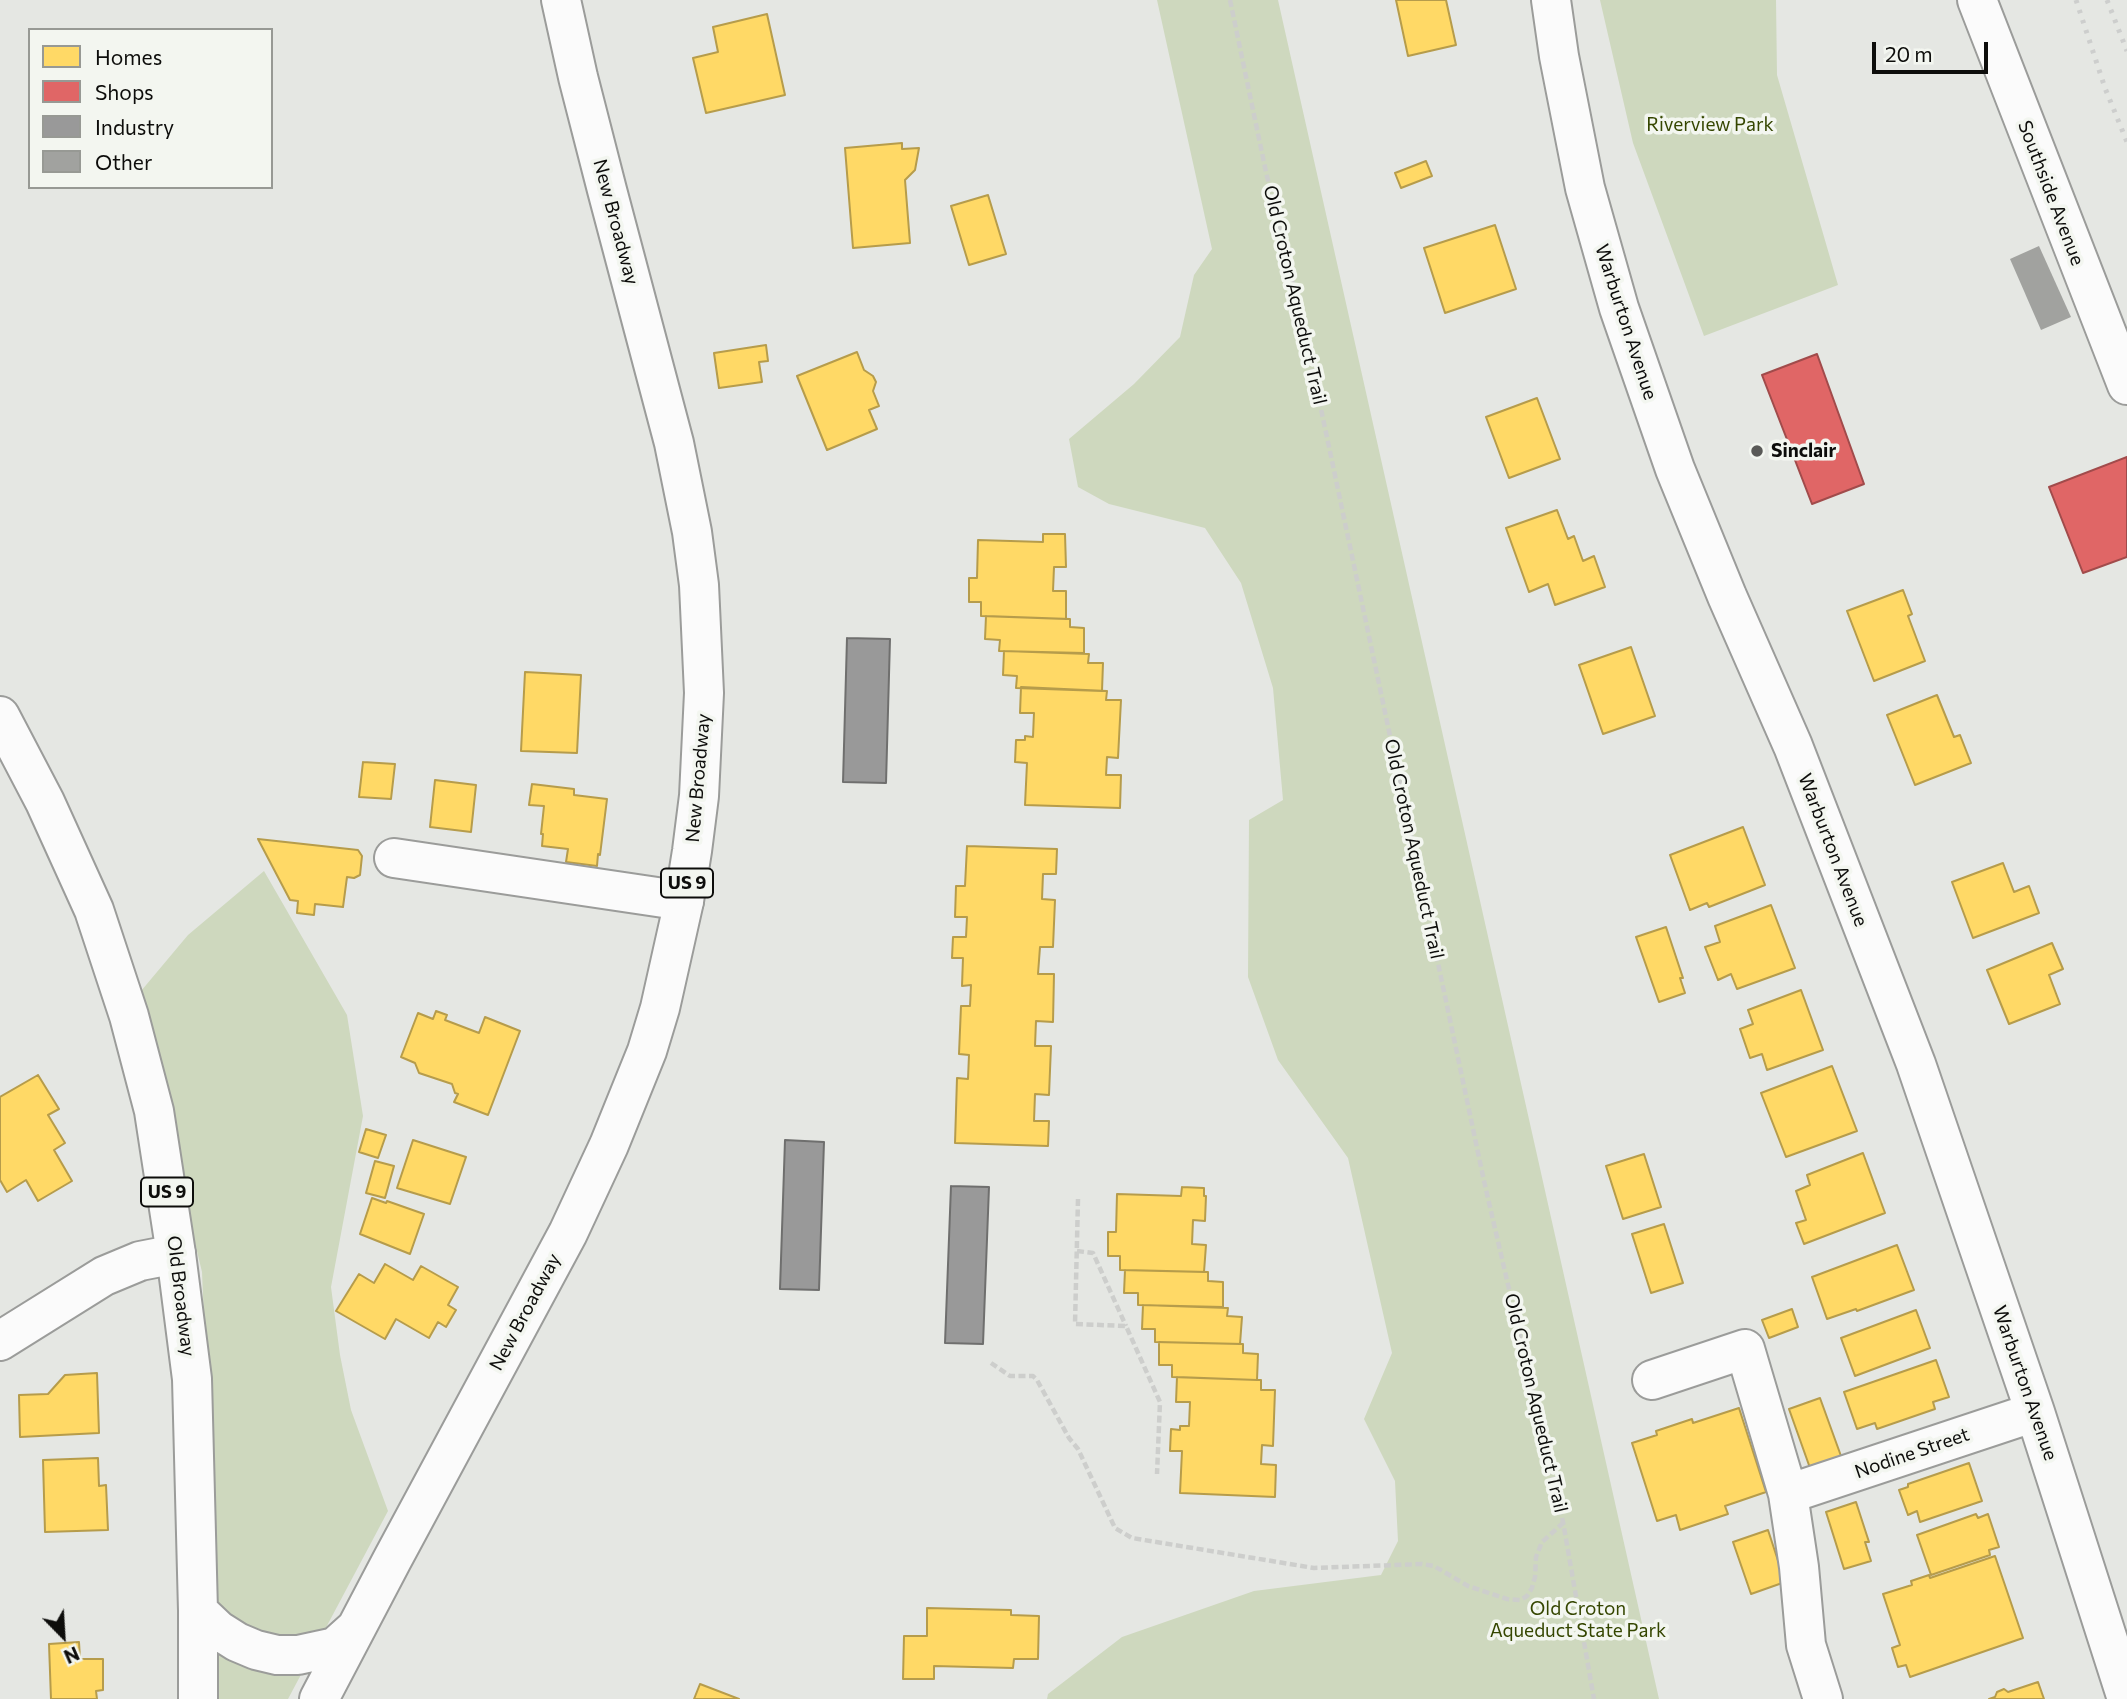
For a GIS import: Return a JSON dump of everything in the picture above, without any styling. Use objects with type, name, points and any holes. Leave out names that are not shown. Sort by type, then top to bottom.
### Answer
[{"type":"main road","name":"New Broadway","points":[[319,1699],[568,1233],[610,1145],[660,1008],[684,901],[699,796],[704,693],[700,598],[692,532],[674,443],[607,190],[561,0]]},
{"type":"main road","name":"Warburton Avenue","points":[[1551,0],[1585,188],[1624,320],[1675,469],[1793,746],[1916,1064],[2035,1412],[2127,1699]]},
{"type":"main road","name":"Southside Avenue","points":[[1978,0],[2127,385]]},
{"type":"main road","name":"Old Broadway","points":[[5,739],[72,858],[94,910],[113,964],[154,1111],[192,1379],[198,1699]]},
{"type":"main road","points":[[394,858],[684,901]]},
{"type":"main road","points":[[0,1341],[112,1272],[140,1261],[176,1254]]},
{"type":"main road","points":[[1651,1380],[1745,1349],[1788,1494],[1799,1567],[1806,1645],[1823,1699]]},
{"type":"main road","name":"Nodine Street","points":[[1788,1494],[2035,1412]]},
{"type":"main road","points":[[198,1611],[218,1630],[237,1642],[278,1655],[298,1655],[335,1647],[355,1629]]},
{"type":"path","name":"Old Croton Aqueduct Trail","points":[[1230,0],[1266,172],[1306,338],[1484,1181],[1563,1522],[1594,1699]]},
{"type":"path","points":[[1078,1199],[1075,1324],[1126,1326]]},
{"type":"path","points":[[1077,1251],[1093,1253],[1160,1402],[1157,1474]]},
{"type":"path","points":[[991,1363],[1010,1376],[1033,1376],[1037,1380],[1069,1438],[1078,1449],[1115,1528],[1132,1538],[1314,1568],[1422,1564],[1434,1566],[1468,1586],[1507,1599],[1520,1600],[1527,1596],[1532,1588],[1536,1557],[1542,1542],[1563,1522]]},
{"type":"green space","name":"Old Croton Aqueduct State Park","points":[[1157,0],[1278,0],[1659,1699],[1047,1699],[1048,1694],[1122,1637],[1254,1591],[1381,1575],[1398,1541],[1395,1481],[1364,1419],[1392,1353],[1348,1158],[1278,1060],[1248,977],[1249,820],[1283,800],[1273,688],[1241,583],[1205,528],[1109,504],[1078,487],[1069,439],[1134,384],[1180,337],[1194,275],[1212,249]]},
{"type":"green space","name":"Riverview Park","points":[[1600,0],[1776,0],[1777,75],[1838,285],[1704,336],[1633,143]]},
{"type":"green space","points":[[264,871],[347,1015],[363,1116],[331,1287],[351,1410],[388,1511],[288,1699],[215,1699],[216,1505],[202,1272],[136,997],[188,935]]},
{"type":"building: Homes","points":[[1396,0],[1446,0],[1456,45],[1408,56]]},
{"type":"building: Homes","points":[[767,14],[785,95],[706,113],[693,58],[718,52],[713,27]]},
{"type":"building: Homes","points":[[902,143],[902,149],[919,148],[915,170],[905,180],[910,243],[853,248],[845,148]]},
{"type":"building: Homes","points":[[1426,161],[1432,176],[1401,188],[1395,173]]},
{"type":"building: Homes","points":[[988,195],[1006,254],[969,265],[951,206]]},
{"type":"building: Homes","points":[[1495,225],[1516,289],[1445,313],[1424,248]]},
{"type":"building: Homes","points":[[766,345],[768,361],[759,362],[762,382],[719,388],[714,353]]},
{"type":"building: Homes","points":[[857,352],[864,370],[873,376],[876,382],[873,391],[879,406],[869,410],[877,429],[827,450],[797,376]]},
{"type":"building: Homes","points":[[1537,398],[1560,459],[1509,478],[1486,417]]},
{"type":"building: Homes","points":[[1557,510],[1568,539],[1574,536],[1583,561],[1594,556],[1605,587],[1555,605],[1548,584],[1529,592],[1506,528]]},
{"type":"building: Homes","points":[[1043,534],[1065,534],[1066,567],[1054,567],[1053,591],[1066,591],[1066,619],[981,616],[981,602],[969,602],[969,578],[977,578],[978,540],[1043,542]]},
{"type":"building: Homes","points":[[1903,590],[1912,614],[1908,616],[1925,661],[1874,681],[1847,611]]},
{"type":"building: Homes","points":[[986,616],[1070,619],[1070,627],[1084,628],[1084,653],[999,651],[1000,640],[985,639]]},
{"type":"building: Homes","points":[[1631,647],[1655,716],[1603,734],[1579,665]]},
{"type":"building: Homes","points":[[1004,651],[1089,654],[1088,663],[1103,663],[1102,691],[1016,688],[1017,676],[1003,675]]},
{"type":"building: Homes","points":[[525,672],[581,675],[577,753],[521,751]]},
{"type":"building: Homes","points":[[1021,687],[1107,691],[1106,700],[1121,700],[1118,758],[1107,757],[1106,775],[1121,775],[1120,808],[1025,805],[1027,763],[1015,762],[1016,740],[1025,740],[1025,736],[1033,737],[1034,713],[1020,713]]},
{"type":"building: Homes","points":[[1937,695],[1954,737],[1960,735],[1971,763],[1915,785],[1887,715]]},
{"type":"building: Homes","points":[[363,762],[395,764],[391,799],[359,797]]},
{"type":"building: Homes","points":[[435,780],[476,785],[471,832],[430,827]]},
{"type":"building: Homes","points":[[532,784],[574,789],[574,795],[607,799],[597,866],[566,862],[568,849],[542,846],[544,806],[529,805]]},
{"type":"building: Homes","points":[[1743,827],[1765,885],[1709,907],[1707,903],[1690,910],[1670,855]]},
{"type":"building: Homes","points":[[258,839],[358,850],[362,856],[360,875],[347,877],[343,907],[315,904],[314,915],[297,913],[298,901],[290,900]]},
{"type":"building: Homes","points":[[967,846],[1057,849],[1056,874],[1043,874],[1042,899],[1055,900],[1053,947],[1040,947],[1038,974],[1054,974],[1053,1022],[1036,1021],[1035,1046],[1051,1046],[1049,1095],[1035,1094],[1034,1121],[1049,1121],[1048,1146],[955,1143],[957,1078],[968,1079],[969,1055],[959,1054],[961,1006],[970,1006],[971,985],[962,986],[963,958],[952,958],[953,937],[966,937],[967,917],[955,917],[956,886],[965,886]]},
{"type":"building: Homes","points":[[2003,863],[2014,892],[2029,886],[2039,913],[1973,938],[1952,882]]},
{"type":"building: Homes","points":[[1771,905],[1795,968],[1737,989],[1731,974],[1718,980],[1705,947],[1720,942],[1715,926]]},
{"type":"building: Homes","points":[[1666,927],[1683,978],[1680,978],[1685,993],[1659,1002],[1636,937]]},
{"type":"building: Homes","points":[[2052,943],[2063,969],[2049,975],[2060,1004],[2009,1024],[1987,970]]},
{"type":"building: Homes","points":[[1801,990],[1823,1050],[1767,1070],[1762,1054],[1750,1058],[1740,1029],[1753,1024],[1748,1010]]},
{"type":"building: Homes","points":[[436,1011],[447,1015],[445,1020],[479,1033],[485,1017],[520,1031],[488,1115],[454,1102],[458,1094],[452,1084],[419,1073],[415,1063],[401,1057],[418,1013],[433,1019]]},
{"type":"building: Homes","points":[[1832,1066],[1857,1131],[1786,1157],[1761,1093]]},
{"type":"building: Homes","points":[[38,1075],[59,1109],[48,1115],[65,1143],[54,1150],[72,1181],[38,1201],[26,1180],[7,1192],[0,1180],[0,1097]]},
{"type":"building: Homes","points":[[366,1129],[386,1135],[378,1158],[359,1152]]},
{"type":"building: Homes","points":[[413,1140],[466,1157],[450,1204],[397,1188]]},
{"type":"building: Homes","points":[[1863,1153],[1885,1213],[1804,1244],[1796,1223],[1806,1220],[1796,1191],[1810,1185],[1807,1175]]},
{"type":"building: Homes","points":[[1644,1154],[1661,1207],[1623,1219],[1606,1166]]},
{"type":"building: Homes","points":[[375,1161],[394,1166],[385,1198],[366,1193]]},
{"type":"building: Homes","points":[[1182,1187],[1204,1188],[1205,1221],[1193,1220],[1192,1244],[1206,1245],[1204,1272],[1120,1270],[1120,1256],[1108,1256],[1108,1232],[1116,1232],[1117,1194],[1181,1196]]},
{"type":"building: Homes","points":[[372,1198],[424,1214],[410,1254],[360,1234]]},
{"type":"building: Homes","points":[[1664,1224],[1683,1283],[1651,1293],[1632,1234]]},
{"type":"building: Homes","points":[[1897,1245],[1914,1290],[1827,1319],[1812,1277]]},
{"type":"building: Homes","points":[[385,1264],[413,1280],[421,1266],[458,1287],[448,1305],[456,1310],[446,1327],[438,1322],[429,1338],[396,1319],[385,1339],[336,1311],[359,1274],[374,1283]]},
{"type":"building: Homes","points":[[1125,1270],[1208,1272],[1208,1281],[1223,1282],[1223,1307],[1138,1305],[1138,1293],[1124,1293]]},
{"type":"building: Homes","points":[[1143,1305],[1228,1308],[1227,1316],[1242,1317],[1240,1344],[1155,1342],[1155,1329],[1142,1329]]},
{"type":"building: Homes","points":[[1792,1309],[1798,1327],[1769,1338],[1762,1320]]},
{"type":"building: Homes","points":[[1916,1310],[1930,1348],[1855,1376],[1841,1338]]},
{"type":"building: Homes","points":[[1159,1342],[1243,1344],[1243,1353],[1258,1354],[1257,1380],[1172,1377],[1172,1365],[1159,1365]]},
{"type":"building: Homes","points":[[1936,1360],[1949,1397],[1933,1402],[1935,1409],[1877,1429],[1875,1423],[1857,1429],[1844,1392]]},
{"type":"building: Homes","points":[[97,1373],[99,1433],[20,1437],[19,1395],[48,1394],[65,1375]]},
{"type":"building: Homes","points":[[1177,1377],[1261,1380],[1261,1390],[1275,1390],[1273,1446],[1262,1445],[1261,1464],[1276,1465],[1275,1497],[1180,1493],[1182,1451],[1170,1451],[1171,1429],[1180,1430],[1180,1426],[1189,1426],[1190,1402],[1176,1402]]},
{"type":"building: Homes","points":[[1820,1398],[1841,1456],[1810,1468],[1789,1409]]},
{"type":"building: Homes","points":[[1739,1408],[1766,1492],[1725,1506],[1728,1514],[1680,1530],[1676,1515],[1657,1521],[1632,1443],[1657,1435],[1656,1431],[1692,1419],[1693,1423]]},
{"type":"building: Homes","points":[[98,1458],[99,1486],[106,1485],[108,1530],[45,1532],[43,1460]]},
{"type":"building: Homes","points":[[1969,1463],[1982,1501],[1920,1522],[1917,1511],[1908,1515],[1899,1490],[1908,1487],[1908,1484]]},
{"type":"building: Homes","points":[[1856,1502],[1869,1542],[1865,1542],[1871,1561],[1844,1569],[1826,1512]]},
{"type":"building: Homes","points":[[1976,1514],[1978,1518],[1988,1514],[1999,1547],[1989,1550],[1990,1555],[1931,1575],[1917,1535]]},
{"type":"building: Homes","points":[[1768,1530],[1785,1582],[1751,1594],[1733,1542]]},
{"type":"building: Homes","points":[[1995,1556],[2023,1638],[1910,1677],[1906,1665],[1898,1667],[1892,1648],[1900,1645],[1883,1594],[1912,1585],[1911,1581],[1929,1575],[1930,1578]]},
{"type":"building: Homes","points":[[927,1608],[1011,1610],[1011,1615],[1039,1616],[1038,1659],[1014,1659],[1013,1668],[934,1666],[934,1679],[903,1679],[904,1636],[927,1636]]},
{"type":"building: Homes","points":[[79,1642],[80,1659],[103,1659],[103,1690],[96,1691],[97,1699],[51,1699],[49,1644]]},
{"type":"building: Homes","points":[[2038,1682],[2044,1699],[1989,1699],[2004,1689],[2008,1692]]},
{"type":"building: Homes","points":[[700,1684],[739,1699],[694,1699]]},
{"type":"building: Shops","points":[[1817,354],[1864,484],[1812,504],[1762,375]]},
{"type":"building: Shops","points":[[2127,457],[2127,557],[2083,573],[2049,487]]},
{"type":"building: Industry","points":[[847,638],[890,639],[886,783],[843,782]]},
{"type":"building: Industry","points":[[785,1140],[824,1142],[819,1290],[780,1289]]},
{"type":"building: Industry","points":[[951,1186],[989,1187],[983,1344],[945,1343]]},
{"type":"building: Other","points":[[2039,246],[2071,317],[2041,330],[2010,259]]},
{"type":"railway","points":[[2076,0],[2105,88],[2127,142]]},
{"type":"railway","points":[[2107,0],[2127,51]]},
{"type":"place","name":"Sinclair","points":[[1757,451]]}]
